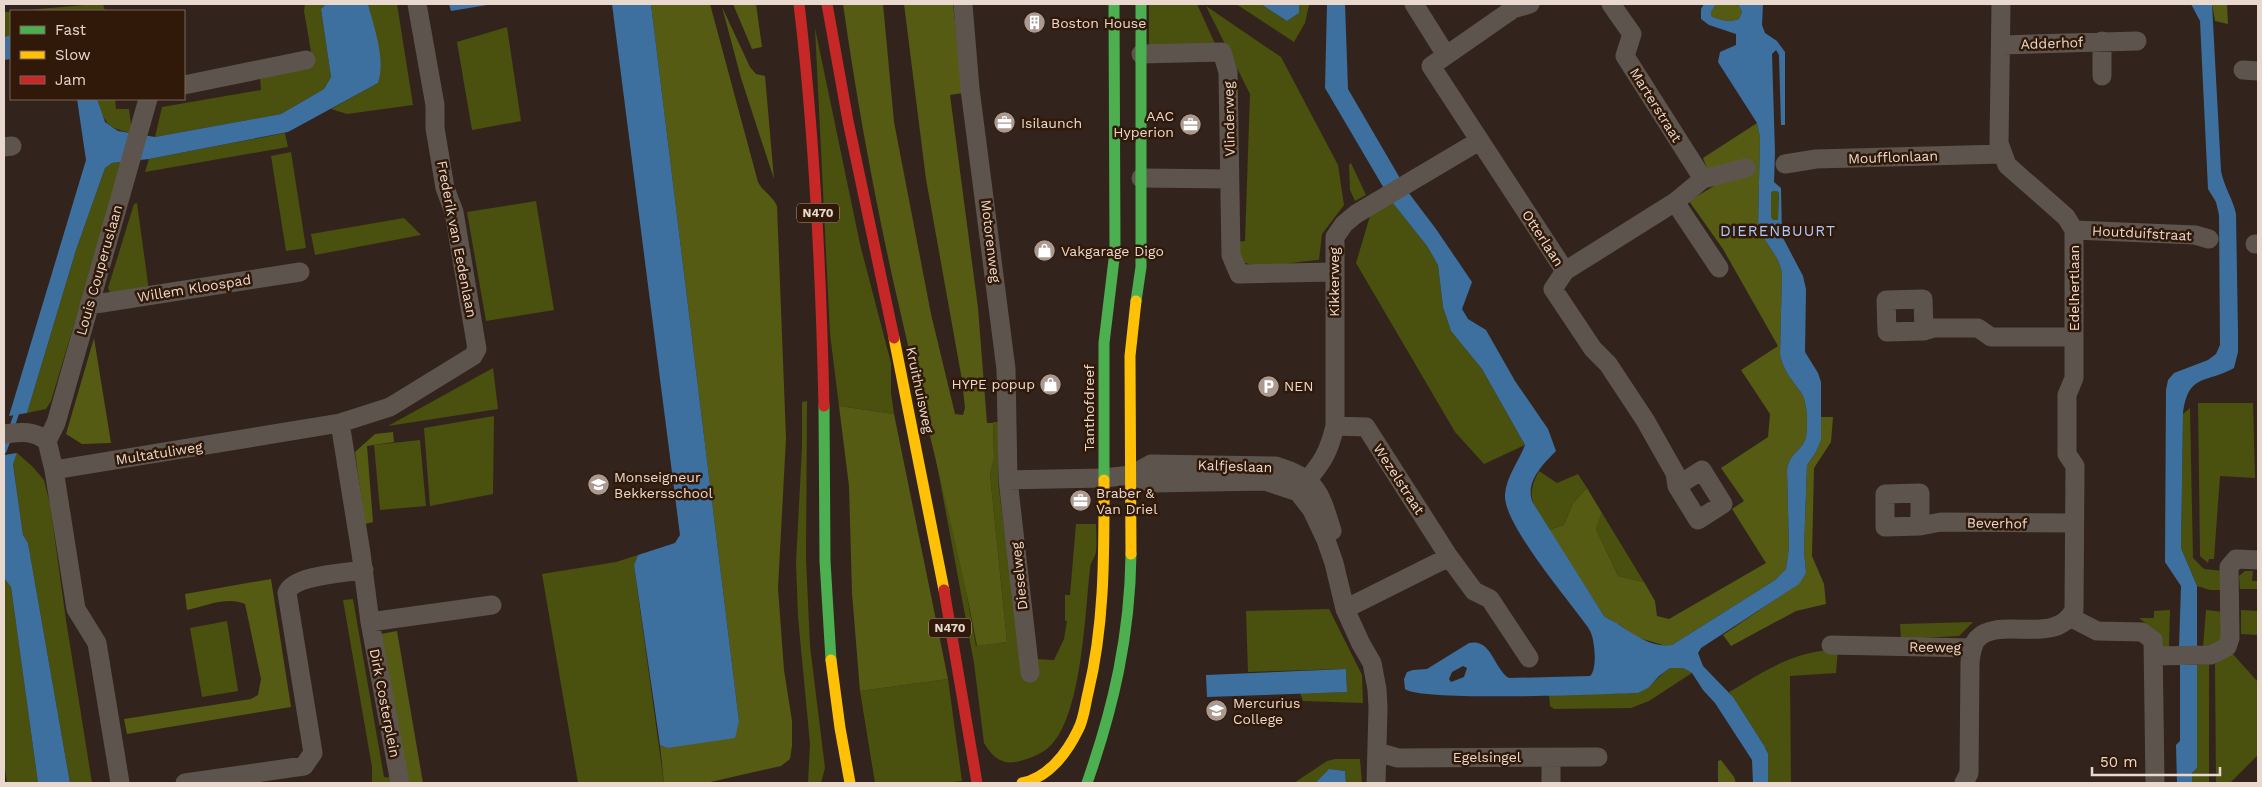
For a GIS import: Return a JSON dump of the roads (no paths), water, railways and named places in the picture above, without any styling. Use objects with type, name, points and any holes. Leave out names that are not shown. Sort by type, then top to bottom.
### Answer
[{"type":"main road","name":"N470","points":[[799,4],[815,161],[821,260],[825,560],[829,638],[842,744],[850,783]]},
{"type":"main road","name":"Kruithuisweg","points":[[827,4],[856,166],[879,265],[922,473],[977,783]]},
{"type":"main road","name":"Tanthofdreef","points":[[1022,783],[1033,780],[1057,763],[1079,729],[1095,663],[1104,581],[1104,343],[1115,251],[1114,4]]},
{"type":"main road","points":[[1087,783],[1100,748],[1117,687],[1130,596],[1130,356],[1132,327],[1141,267],[1141,4]]},
{"type":"street","name":"Frederik van Eedenlaan","points":[[340,423],[390,407],[473,356],[477,349],[454,212],[445,188],[436,128],[435,104],[417,4]]},
{"type":"street","name":"Motorenweg","points":[[963,4],[970,89],[1006,370],[1008,480]]},
{"type":"street","name":"Otterlaan","points":[[1414,4],[1439,60],[1480,141],[1565,271],[1553,289],[1593,349],[1608,364],[1649,426],[1675,473],[1676,486]]},
{"type":"street","points":[[1439,60],[1513,9],[1530,4]]},
{"type":"street","name":"Marterstraat","points":[[1611,4],[1632,34],[1625,56],[1703,179]]},
{"type":"street","points":[[2002,4],[1999,143],[2002,154]]},
{"type":"street","name":"Adderhof","points":[[2102,41],[2102,76]]},
{"type":"street","name":"Adderhof","points":[[2002,45],[2102,41],[2137,42]]},
{"type":"street","name":"Vlinderweg","points":[[1141,54],[1222,52],[1228,72],[1231,255],[1238,274],[1334,272]]},
{"type":"street","points":[[185,85],[306,60]]},
{"type":"street","name":"Louis Couperuslaan","points":[[48,440],[56,424],[141,130],[148,100]]},
{"type":"street","name":"Kikkerweg","points":[[1303,485],[1323,462],[1335,426],[1335,237],[1344,224],[1377,201],[1480,141]]},
{"type":"street","name":"Moufflonlaan","points":[[1785,164],[1816,159],[2002,154]]},
{"type":"street","name":"Edelhertlaan","points":[[2002,154],[2007,165],[2066,217],[2074,230],[2074,378],[2067,395],[2067,454],[2075,466],[2072,608]]},
{"type":"street","points":[[1565,271],[1675,202],[1703,179],[1746,168]]},
{"type":"street","points":[[1141,178],[1229,178]]},
{"type":"street","points":[[1675,202],[1719,268]]},
{"type":"street","name":"Houtduifstraat","points":[[2074,230],[2195,235],[2209,239]]},
{"type":"street","name":"Willem Kloospad","points":[[89,305],[300,272]]},
{"type":"street","points":[[1924,331],[1934,328],[1978,328],[1991,337],[2074,337]]},
{"type":"street","name":"Multatuliweg","points":[[54,470],[340,423]]},
{"type":"street","points":[[185,783],[304,766],[313,753],[287,593],[289,588],[298,581],[364,570],[340,423]]},
{"type":"street","name":"Wezelstraat","points":[[1335,426],[1366,427],[1449,557],[1474,591],[1490,599],[1529,658]]},
{"type":"street","points":[[4,434],[26,431],[38,434],[48,440],[76,609],[97,643],[120,783]]},
{"type":"street","name":"Kalfjeslaan","points":[[1008,480],[1104,478],[1131,475],[1151,483],[1266,481],[1303,485]]},
{"type":"street","name":"Dieselweg","points":[[1008,480],[1030,673]]},
{"type":"street","points":[[1303,485],[1334,563],[1344,609],[1372,663],[1378,708],[1376,783]]},
{"type":"street","name":"Beverhof","points":[[1920,526],[1941,522],[2074,523]]},
{"type":"street","points":[[1344,609],[1449,557]]},
{"type":"street","points":[[2161,656],[2206,655],[2220,652],[2227,647],[2230,638],[2228,571],[2231,564],[2240,558],[2258,560]]},
{"type":"street","name":"Dirk Costerplein","points":[[364,570],[370,622],[400,783]]},
{"type":"street","points":[[370,622],[492,605]]},
{"type":"street","points":[[2072,608],[2097,631],[2142,632],[2154,640],[2161,656],[2155,783]]},
{"type":"street","name":"Reeweg","points":[[1831,645],[1972,648],[1977,639],[1994,631],[2052,628],[2072,608]]},
{"type":"street","points":[[1964,783],[1969,773],[1972,648]]},
{"type":"street","name":"Egelsingel","points":[[1377,752],[1398,758],[1598,758]]},
{"type":"street","points":[[1551,758],[1551,783]]},
{"type":"water","points":[[326,4],[368,4],[380,54],[381,64],[378,83],[288,132],[149,159],[112,163],[105,168],[76,250],[27,413],[9,416],[86,160],[77,100],[97,100],[105,122],[118,131],[155,137],[281,114],[324,89],[331,77],[321,9]]},
{"type":"water","points":[[449,4],[493,4],[451,11]]},
{"type":"water","points":[[612,4],[651,4],[739,721],[735,738],[667,748],[660,745],[634,565],[638,555],[675,543],[680,535]]},
{"type":"water","points":[[1261,4],[1299,4],[1299,13],[1287,21]]},
{"type":"water","points":[[1327,4],[1345,4],[1348,89],[1408,192],[1472,282],[1462,309],[1468,319],[1486,330],[1515,381],[1548,429],[1556,451],[1536,474],[1531,488],[1533,503],[1604,616],[1651,643],[1672,645],[1775,580],[1786,569],[1789,548],[1787,470],[1793,455],[1802,446],[1806,437],[1805,401],[1803,395],[1785,370],[1780,354],[1782,272],[1778,260],[1758,229],[1760,137],[1757,123],[1718,62],[1720,52],[1736,45],[1736,34],[1709,25],[1701,19],[1701,9],[1704,4],[1716,4],[1711,12],[1711,16],[1728,21],[1739,19],[1742,12],[1738,4],[1763,4],[1762,25],[1765,33],[1777,41],[1785,52],[1785,125],[1781,125],[1779,55],[1776,50],[1772,54],[1774,182],[1781,188],[1782,236],[1803,276],[1806,289],[1805,352],[1818,373],[1821,382],[1821,440],[1816,452],[1807,465],[1804,550],[1806,573],[1799,584],[1701,648],[1698,653],[1703,666],[1733,697],[1765,747],[1768,754],[1768,783],[1753,783],[1752,760],[1715,703],[1703,690],[1692,673],[1683,668],[1670,668],[1648,688],[1638,693],[1477,696],[1418,693],[1405,689],[1404,679],[1407,672],[1427,669],[1469,643],[1477,643],[1488,649],[1499,668],[1509,678],[1590,676],[1594,669],[1594,646],[1589,629],[1524,541],[1507,507],[1506,488],[1510,475],[1525,445],[1482,369],[1451,331],[1443,307],[1438,265],[1427,246],[1392,202],[1325,88]],"holes":[[[1773,191],[1779,193],[1778,220],[1773,220],[1771,217],[1771,193]],[[1463,666],[1467,668],[1464,677],[1451,682],[1449,679],[1452,672]]]},
{"type":"water","points":[[2191,4],[2212,4],[2221,171],[2236,214],[2238,352],[2234,368],[2194,386],[2185,401],[2183,414],[2181,548],[2197,586],[2197,648],[2179,648],[2181,586],[2165,562],[2166,390],[2168,380],[2174,373],[2208,360],[2216,354],[2220,345],[2219,215],[2216,202],[2208,189],[2200,21]]},
{"type":"water","points":[[10,35],[10,59],[4,60],[4,37]]},
{"type":"water","points":[[17,453],[13,464],[23,535],[28,543],[70,783],[38,783],[11,587],[4,578],[4,455]]},
{"type":"water","points":[[2180,665],[2197,665],[2197,768],[2192,773],[2192,783],[2177,783],[2176,745],[2180,741]]},
{"type":"water","points":[[1346,669],[1347,692],[1207,697],[1206,675]]},
{"type":"water","points":[[1329,769],[1345,771],[1346,783],[1315,783]]},
{"type":"waterway","points":[[11,430],[18,409]]},
{"type":"waterway","points":[[4,451],[9,438]]},
{"type":"place","name":"Boston House","points":[[1035,23]]},
{"type":"place","name":"Isilaunch","points":[[1005,123]]},
{"type":"place","name":"AAC Hyperion","points":[[1190,124]]},
{"type":"place","name":"Vakgarage Digo","points":[[1045,251]]},
{"type":"place","name":"HYPE popup","points":[[1051,384]]},
{"type":"place","name":"NEN","points":[[1268,386]]},
{"type":"place","name":"Monseigneur Bekkersschool","points":[[598,485]]},
{"type":"place","name":"Braber & Van Driel","points":[[1080,501]]},
{"type":"place","name":"Mercurius College","points":[[1217,711]]},
{"type":"district","name":"DIERENBUURT","points":[[1778,231]]}]
